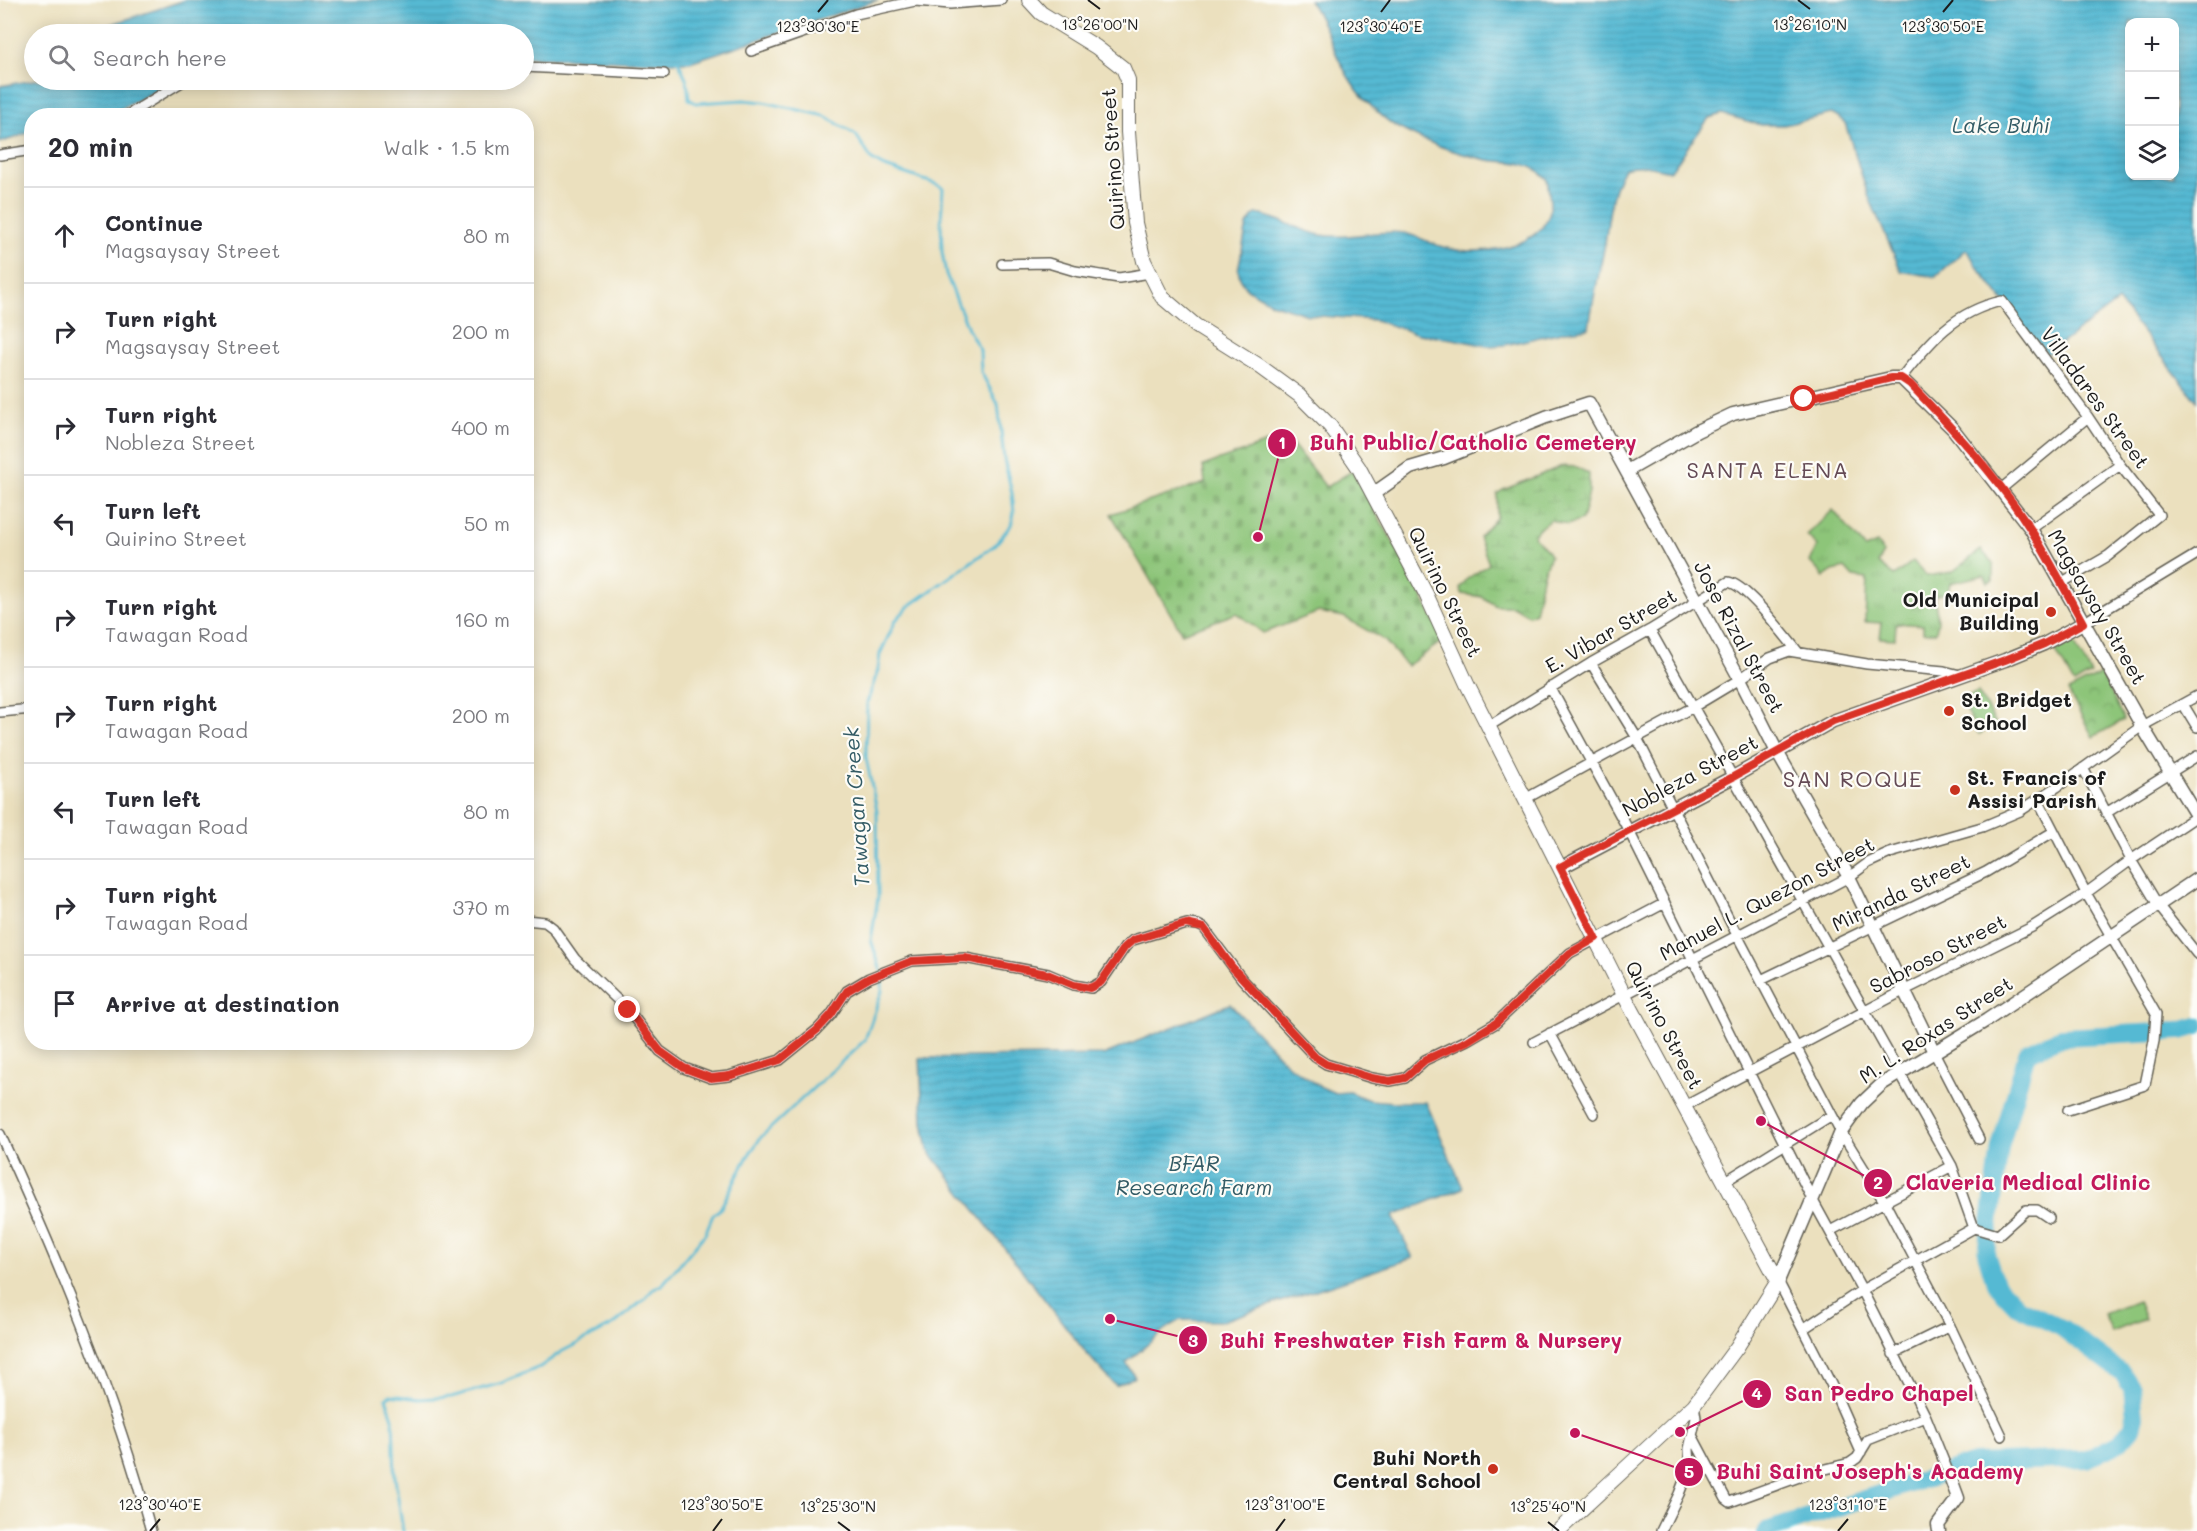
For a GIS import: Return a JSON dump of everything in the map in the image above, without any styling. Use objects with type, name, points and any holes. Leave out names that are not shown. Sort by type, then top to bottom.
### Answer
[{"type":"main road","name":"Quirino Street","points":[[1029,0],[1041,13],[1096,47],[1124,68],[1128,80],[1129,143],[1135,223],[1141,251],[1162,297],[1181,314],[1258,365],[1308,404],[1359,468],[1426,594],[1525,799],[1624,995],[1778,1281]]},
{"type":"main road","points":[[1558,1531],[1694,1405],[1737,1347],[1778,1281]]},
{"type":"street","points":[[751,51],[856,14],[915,1],[950,4],[1001,0]]},
{"type":"street","points":[[534,68],[664,74]]},
{"type":"street","points":[[139,108],[169,90]]},
{"type":"street","points":[[0,155],[24,151]]},
{"type":"street","points":[[1002,264],[1048,263],[1075,271],[1119,278],[1150,273]]},
{"type":"street","name":"Villadares Street","points":[[1901,378],[1932,339],[1952,322],[1987,304],[2002,301],[2088,417],[2120,465],[2159,515],[2108,556],[2061,584]]},
{"type":"street","points":[[1627,471],[1697,431],[1733,414],[1891,378],[1901,378]]},
{"type":"street","name":"Magsaysay Street","points":[[1901,378],[1953,429],[2031,530],[2142,726],[2197,816]]},
{"type":"street","name":"Jose Rizal Street","points":[[1373,494],[1410,468],[1444,458],[1546,417],[1588,403],[1740,679],[1777,752],[1849,877],[1934,1052]]},
{"type":"street","points":[[2001,489],[2088,417]]},
{"type":"street","points":[[2031,530],[2120,465]]},
{"type":"street","name":"Nobleza Street","points":[[1560,867],[1733,777],[1833,721],[2028,651],[2083,623],[2197,554]]},
{"type":"street","name":"E. Vibar Street","points":[[1489,726],[1550,687],[1728,582],[1737,584],[1776,624],[1798,652]]},
{"type":"street","points":[[1650,630],[1695,706],[1952,1166],[1977,1228],[1994,1235],[2002,1234],[2026,1210],[2037,1210],[2049,1218]]},
{"type":"street","points":[[1525,799],[1695,706],[1770,658],[1789,651],[1867,664],[1924,668],[1960,675]]},
{"type":"street","points":[[1591,663],[1637,738],[1841,1132],[1884,1201],[1950,1326],[2002,1436]]},
{"type":"street","points":[[1550,687],[1629,831],[1812,1199],[1862,1290],[1926,1417],[1958,1498],[1938,1525],[1939,1531]]},
{"type":"street","name":"Manuel L. Quezon Street","points":[[1534,1042],[1849,877],[1869,863],[1890,853],[1982,828],[2020,811],[2142,726],[2197,696]]},
{"type":"street","points":[[2183,704],[2197,727]]},
{"type":"street","points":[[0,712],[24,710]]},
{"type":"street","points":[[2106,813],[2197,756]]},
{"type":"street","points":[[2083,768],[2131,860],[2158,905],[2197,954]]},
{"type":"street","points":[[2038,800],[2086,893],[2156,1014],[2154,1041],[2145,1085],[2068,1110]]},
{"type":"street","name":"Sabroso Street","points":[[1684,1106],[2032,927],[2086,893],[2197,816]]},
{"type":"street","name":"Miranda Street","points":[[1761,980],[1986,872],[2053,832]]},
{"type":"street","name":"M. L. Roxas Street","points":[[1778,1281],[1841,1132],[1868,1096],[1882,1084],[1988,1020],[2197,879]]},
{"type":"street","points":[[534,921],[549,924],[575,959],[628,1010],[660,1051],[684,1068],[711,1078],[729,1076],[780,1060],[817,1030],[831,1015],[847,991],[869,978],[912,961],[959,957],[1047,974],[1074,985],[1090,988],[1101,982],[1125,947],[1133,940],[1186,924],[1204,928],[1242,979],[1315,1057],[1326,1064],[1354,1073],[1390,1081],[1405,1078],[1425,1060],[1467,1041],[1496,1023],[1570,953],[1665,903]]},
{"type":"street","points":[[1550,1033],[1594,1114]]},
{"type":"street","points":[[1934,1052],[1979,1139]]},
{"type":"street","points":[[1724,1182],[1832,1115]]},
{"type":"street","points":[[0,1134],[89,1338],[142,1497],[151,1531]]},
{"type":"street","points":[[1830,1231],[1952,1166]]},
{"type":"street","points":[[1803,1329],[1862,1290],[1977,1228]]},
{"type":"street","points":[[1778,1281],[1831,1384],[1861,1452]]},
{"type":"street","points":[[1893,1354],[1950,1326]]},
{"type":"street","points":[[1661,1531],[1690,1465],[1689,1449],[1696,1418],[1694,1405]]},
{"type":"street","points":[[1693,1437],[1726,1499],[1730,1502],[1810,1473],[1850,1463],[1861,1452],[1868,1440],[1926,1417]]},
{"type":"green space","points":[[1286,436],[1326,487],[1352,471],[1404,561],[1444,640],[1407,666],[1384,640],[1344,617],[1319,612],[1263,633],[1237,613],[1182,633],[1111,514],[1205,483],[1203,466]]},
{"type":"green space","points":[[1562,466],[1577,467],[1589,474],[1589,492],[1582,520],[1567,525],[1551,520],[1538,529],[1534,536],[1550,556],[1543,573],[1535,613],[1529,615],[1512,606],[1496,606],[1482,597],[1462,594],[1460,588],[1467,579],[1489,564],[1479,537],[1497,517],[1497,494]]},
{"type":"green space","points":[[1833,510],[1865,548],[1877,543],[1884,553],[1878,563],[1894,576],[1913,561],[1927,576],[1952,572],[1981,550],[1993,563],[1993,580],[1988,582],[1984,575],[1950,583],[1948,592],[1934,596],[1938,620],[1936,632],[1923,632],[1923,625],[1896,623],[1895,639],[1880,638],[1882,623],[1865,622],[1867,579],[1853,577],[1845,568],[1833,571],[1824,577],[1810,562],[1817,546],[1807,535]]},
{"type":"green space","points":[[2073,641],[2091,674],[2074,684],[2055,650]]},
{"type":"green space","points":[[2102,674],[2124,720],[2093,737],[2068,691]]},
{"type":"green space","points":[[1978,692],[1996,724],[1979,734],[1960,700]]},
{"type":"green space","points":[[2138,1301],[2145,1319],[2112,1332],[2104,1314]]},
{"type":"water","points":[[185,0],[878,0],[690,62],[534,57],[534,24],[112,24]]},
{"type":"water","name":"Lake Buhi","points":[[1309,0],[2197,0],[2197,401],[2118,301],[2047,354],[2020,323],[1976,265],[1967,249],[1935,277],[1901,271],[1868,195],[1845,123],[1831,114],[1784,125],[1761,125],[1722,114],[1709,118],[1669,171],[1641,166],[1624,168],[1612,199],[1589,328],[1505,345],[1487,346],[1418,334],[1374,320],[1308,315],[1271,303],[1247,289],[1241,281],[1238,270],[1247,225],[1256,214],[1321,235],[1404,233],[1441,247],[1475,251],[1507,247],[1522,242],[1545,224],[1550,211],[1547,179],[1532,167],[1483,159],[1450,150],[1407,132],[1383,117],[1353,85]]},
{"type":"water","points":[[24,82],[24,90],[157,90],[122,108],[24,108],[24,134],[0,143],[0,86]]},
{"type":"water","name":"BFAR Research Farm","points":[[1230,1004],[1287,1064],[1319,1086],[1335,1093],[1349,1092],[1369,1100],[1426,1102],[1463,1188],[1393,1216],[1413,1258],[1222,1321],[1180,1320],[1162,1332],[1126,1363],[1135,1377],[1116,1386],[1087,1354],[928,1150],[923,1122],[920,1058],[1103,1055]]},
{"type":"waterway","name":"Tawagan Creek","points":[[403,1531],[395,1478],[393,1418],[386,1398],[390,1395],[420,1399],[451,1397],[502,1383],[540,1367],[561,1352],[613,1325],[645,1299],[654,1288],[662,1285],[705,1234],[713,1215],[720,1209],[748,1156],[762,1136],[865,1040],[882,991],[882,974],[871,940],[878,897],[877,811],[866,758],[867,703],[878,670],[880,654],[896,620],[908,607],[995,545],[1011,525],[1014,513],[1004,459],[998,404],[981,372],[980,350],[969,331],[946,274],[942,252],[943,188],[882,166],[872,160],[856,135],[825,116],[764,102],[744,100],[696,103],[689,99],[687,80],[677,59]]},
{"type":"waterway","points":[[1766,1531],[1974,1463],[2087,1459],[2119,1443],[2132,1428],[2135,1417],[2132,1388],[2123,1374],[2062,1328],[2018,1307],[1995,1283],[1986,1253],[2000,1147],[2027,1053],[2062,1037],[2180,1031],[2197,1026]]},
{"type":"place","name":"Buhi Public/Catholic Cemetery","points":[[1258,537]]},
{"type":"place","name":"Old Municipal Building","points":[[2051,612]]},
{"type":"place","name":"St. Bridget School","points":[[1949,711]]},
{"type":"place","name":"St. Francis of Assisi Parish","points":[[1955,790]]},
{"type":"place","name":"Claveria Medical Clinic","points":[[1761,1121]]},
{"type":"place","name":"Buhi Freshwater Fish Farm & Nursery","points":[[1110,1319]]},
{"type":"place","name":"San Pedro Chapel","points":[[1680,1432]]},
{"type":"place","name":"Buhi Saint Joseph's Academy","points":[[1575,1433]]},
{"type":"place","name":"Buhi North Central School","points":[[1493,1469]]},
{"type":"district","name":"SANTA ELENA","points":[[1768,470]]},
{"type":"district","name":"SAN ROQUE","points":[[1853,779]]},
{"type":"route","points":[[628,1010],[652,1043],[684,1068],[711,1078],[729,1076],[780,1060],[817,1030],[831,1015],[847,991],[869,978],[912,961],[959,957],[1047,974],[1074,985],[1090,988],[1101,982],[1125,947],[1133,940],[1186,924],[1198,925],[1204,928],[1232,967],[1315,1057],[1326,1064],[1372,1078],[1390,1081],[1405,1078],[1425,1060],[1467,1041],[1496,1023],[1570,953],[1596,938],[1560,867],[1733,777],[1833,721],[2005,660],[2044,644],[2083,623],[2031,530],[1953,429],[1910,384],[1901,378],[1891,378],[1804,399]]}]
